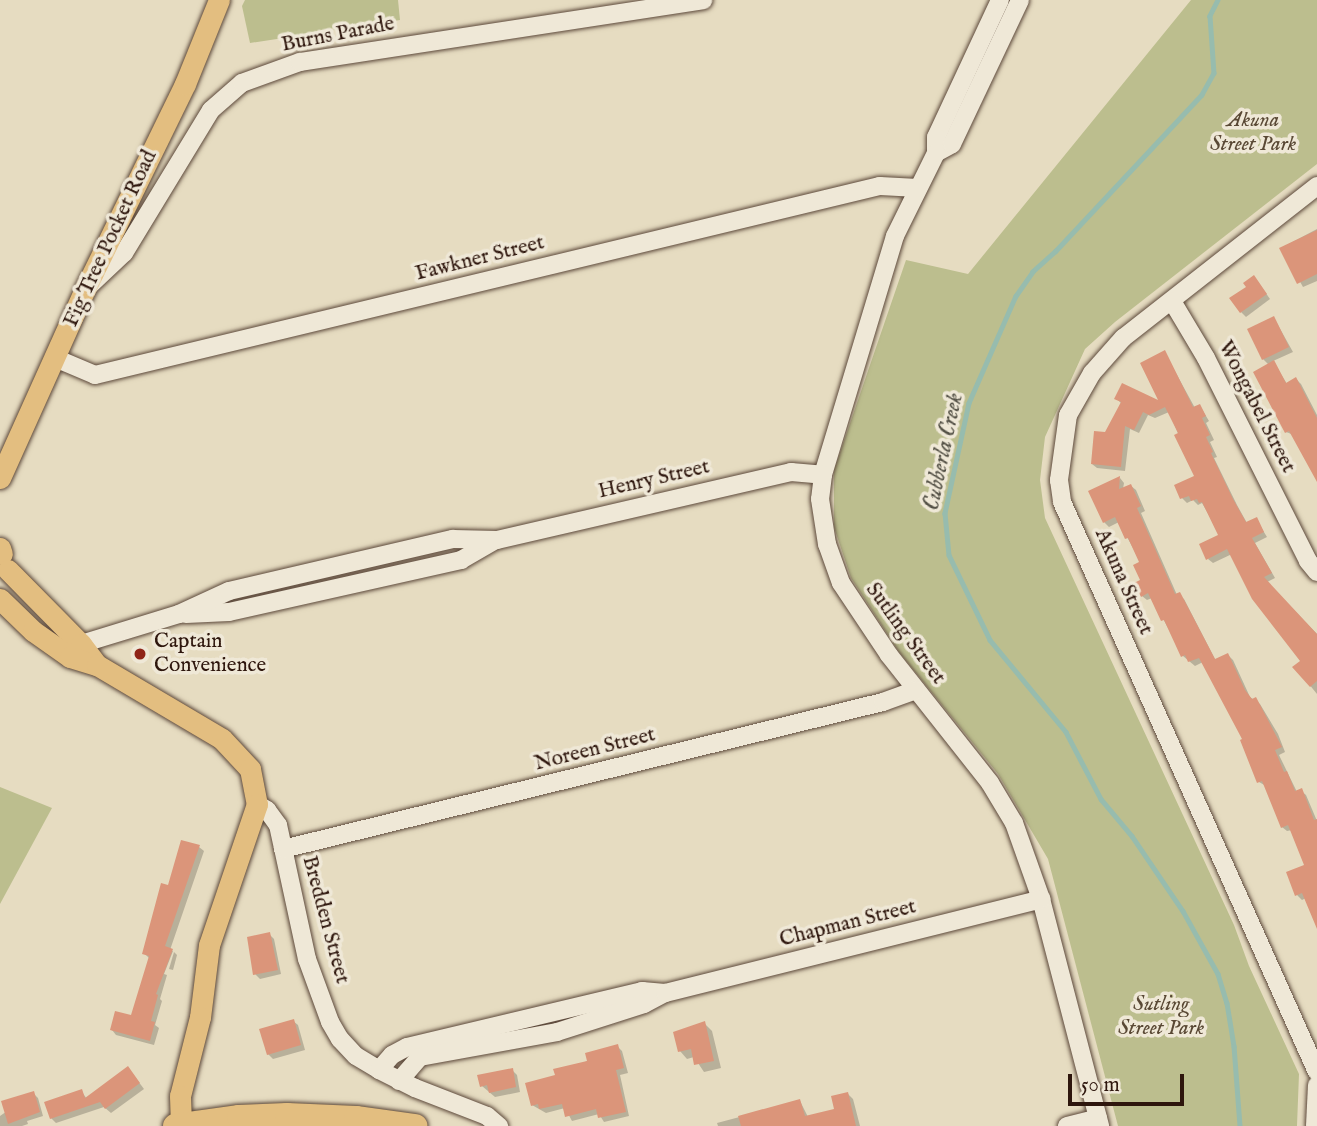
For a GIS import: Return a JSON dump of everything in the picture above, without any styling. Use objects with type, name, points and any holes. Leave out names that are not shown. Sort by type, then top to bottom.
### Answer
[{"type":"highway","points":[[179,1126],[287,1115],[356,1118],[415,1126]]},
{"type":"main road","name":"Fig Tree Pocket Road","points":[[0,478],[85,289],[185,84],[219,0]]},
{"type":"main road","points":[[0,590],[2,556]]},
{"type":"main road","points":[[2,556],[75,651]]},
{"type":"main road","points":[[0,599],[33,631],[75,651],[222,739],[250,769],[257,804],[209,945],[200,1017],[180,1096],[179,1126]]},
{"type":"street","name":"Burns Parade","points":[[85,289],[124,253],[211,110],[242,83],[300,62],[703,0]]},
{"type":"street","name":"Sutling Street","points":[[1000,0],[936,137],[936,153],[895,236],[823,475],[820,499],[827,544],[841,583],[916,690],[990,783],[1014,823],[1041,899],[1099,1122]]},
{"type":"street","name":"Sutling Street","points":[[936,153],[952,145],[1020,0]]},
{"type":"street","name":"Fawkner Street","points":[[55,358],[95,375],[880,186],[918,188]]},
{"type":"street","name":"Akuna Street","points":[[1317,187],[1123,338],[1092,373],[1068,415],[1059,480],[1062,502],[1317,1072]]},
{"type":"street","name":"Wongabel Street","points":[[1172,301],[1206,358],[1308,561],[1317,572]]},
{"type":"street","name":"Henry Street","points":[[75,651],[179,614],[229,612],[461,560],[497,540],[791,472],[823,475]]},
{"type":"street","name":"Noreen Street","points":[[283,849],[883,702],[916,690]]},
{"type":"street","name":"Bredden Street","points":[[257,804],[267,810],[278,825],[307,959],[330,1022],[340,1039],[356,1056],[399,1081],[479,1112],[499,1126]]},
{"type":"street","name":"Chapman Street","points":[[399,1081],[420,1057],[557,1032],[645,1004],[665,993],[1041,899]]},
{"type":"street","name":"Chapman Street","points":[[379,1070],[392,1055],[407,1047],[642,991],[665,993]]},
{"type":"street","points":[[1315,1126],[1317,1085]]},
{"type":"street","points":[[1067,1126],[1099,1122]]},
{"type":"green space","points":[[245,0],[398,0],[400,20],[250,43],[242,6]]},
{"type":"green space","points":[[1191,0],[1317,0],[1317,164],[1115,322],[1085,349],[1045,437],[1040,480],[1045,518],[1234,925],[1249,966],[1299,1074],[1297,1126],[1118,1126],[1048,859],[998,774],[899,652],[851,578],[834,527],[834,470],[906,260],[968,274]]},
{"type":"green space","points":[[0,787],[52,808],[0,904]]},
{"type":"building","points":[[1317,230],[1317,274],[1297,284],[1279,248]]},
{"type":"building","points":[[1254,275],[1267,294],[1240,313],[1229,298],[1246,287],[1243,283]]},
{"type":"building","points":[[1274,316],[1289,347],[1262,360],[1247,329]]},
{"type":"building","points":[[1165,350],[1193,407],[1200,404],[1206,416],[1202,418],[1210,435],[1206,437],[1213,452],[1211,453],[1233,499],[1246,522],[1257,517],[1264,532],[1252,538],[1272,573],[1264,577],[1317,634],[1317,681],[1310,687],[1292,667],[1300,661],[1252,599],[1227,549],[1206,560],[1199,544],[1218,535],[1202,502],[1199,503],[1197,499],[1191,501],[1189,496],[1180,499],[1174,485],[1194,476],[1174,435],[1178,433],[1165,407],[1149,415],[1143,412],[1134,430],[1125,426],[1121,467],[1091,464],[1094,431],[1105,432],[1121,402],[1114,399],[1122,383],[1158,400],[1140,363]]},
{"type":"building","points":[[1274,360],[1286,383],[1296,377],[1317,418],[1317,482],[1289,431],[1285,433],[1253,372]]},
{"type":"building","points":[[1120,476],[1119,489],[1131,484],[1141,506],[1137,508],[1175,594],[1180,592],[1215,659],[1228,653],[1245,690],[1252,699],[1256,697],[1282,747],[1275,750],[1284,772],[1287,771],[1295,791],[1302,788],[1314,820],[1317,819],[1317,929],[1302,893],[1295,896],[1286,872],[1304,865],[1288,825],[1281,828],[1262,781],[1257,783],[1240,740],[1242,739],[1199,658],[1188,662],[1185,655],[1181,657],[1148,593],[1141,597],[1134,583],[1140,580],[1133,565],[1139,562],[1128,538],[1125,539],[1115,517],[1103,523],[1088,491]]},
{"type":"building","points":[[181,840],[200,845],[165,946],[173,949],[156,994],[158,995],[151,1021],[155,1022],[150,1041],[110,1030],[115,1011],[131,1015],[149,956],[142,954],[161,883],[168,885]]},
{"type":"building","points":[[270,932],[278,970],[253,975],[247,937]]},
{"type":"building","points":[[294,1019],[301,1045],[267,1055],[259,1029]]},
{"type":"building","points":[[705,1021],[714,1061],[694,1065],[691,1049],[678,1052],[673,1032]]},
{"type":"building","points":[[618,1044],[624,1068],[616,1070],[626,1112],[598,1118],[596,1109],[565,1117],[562,1104],[539,1109],[538,1104],[531,1106],[525,1083],[555,1075],[553,1069],[587,1061],[585,1053]]},
{"type":"building","points":[[128,1066],[140,1083],[105,1109],[100,1102],[50,1119],[44,1102],[82,1089],[85,1098]]},
{"type":"building","points":[[513,1068],[516,1087],[489,1093],[487,1085],[480,1087],[477,1075]]},
{"type":"building","points":[[34,1091],[40,1112],[8,1124],[1,1101]]},
{"type":"building","points":[[848,1092],[856,1126],[741,1126],[738,1116],[800,1099],[805,1116],[834,1109],[831,1096]]},
{"type":"waterway","name":"Cubberla Creek","points":[[1218,0],[1210,16],[1214,73],[1202,95],[1056,251],[1033,272],[1016,296],[969,403],[945,513],[949,555],[990,640],[1066,732],[1101,799],[1132,836],[1183,911],[1218,974],[1227,1003],[1234,1046],[1240,1126]]},
{"type":"place","name":"Captain Convenience","points":[[140,654]]},
{"type":"park label","name":"Akuna Street Park","points":[[1253,133]]},
{"type":"park label","name":"Sutling Street Park","points":[[1161,1017]]}]
